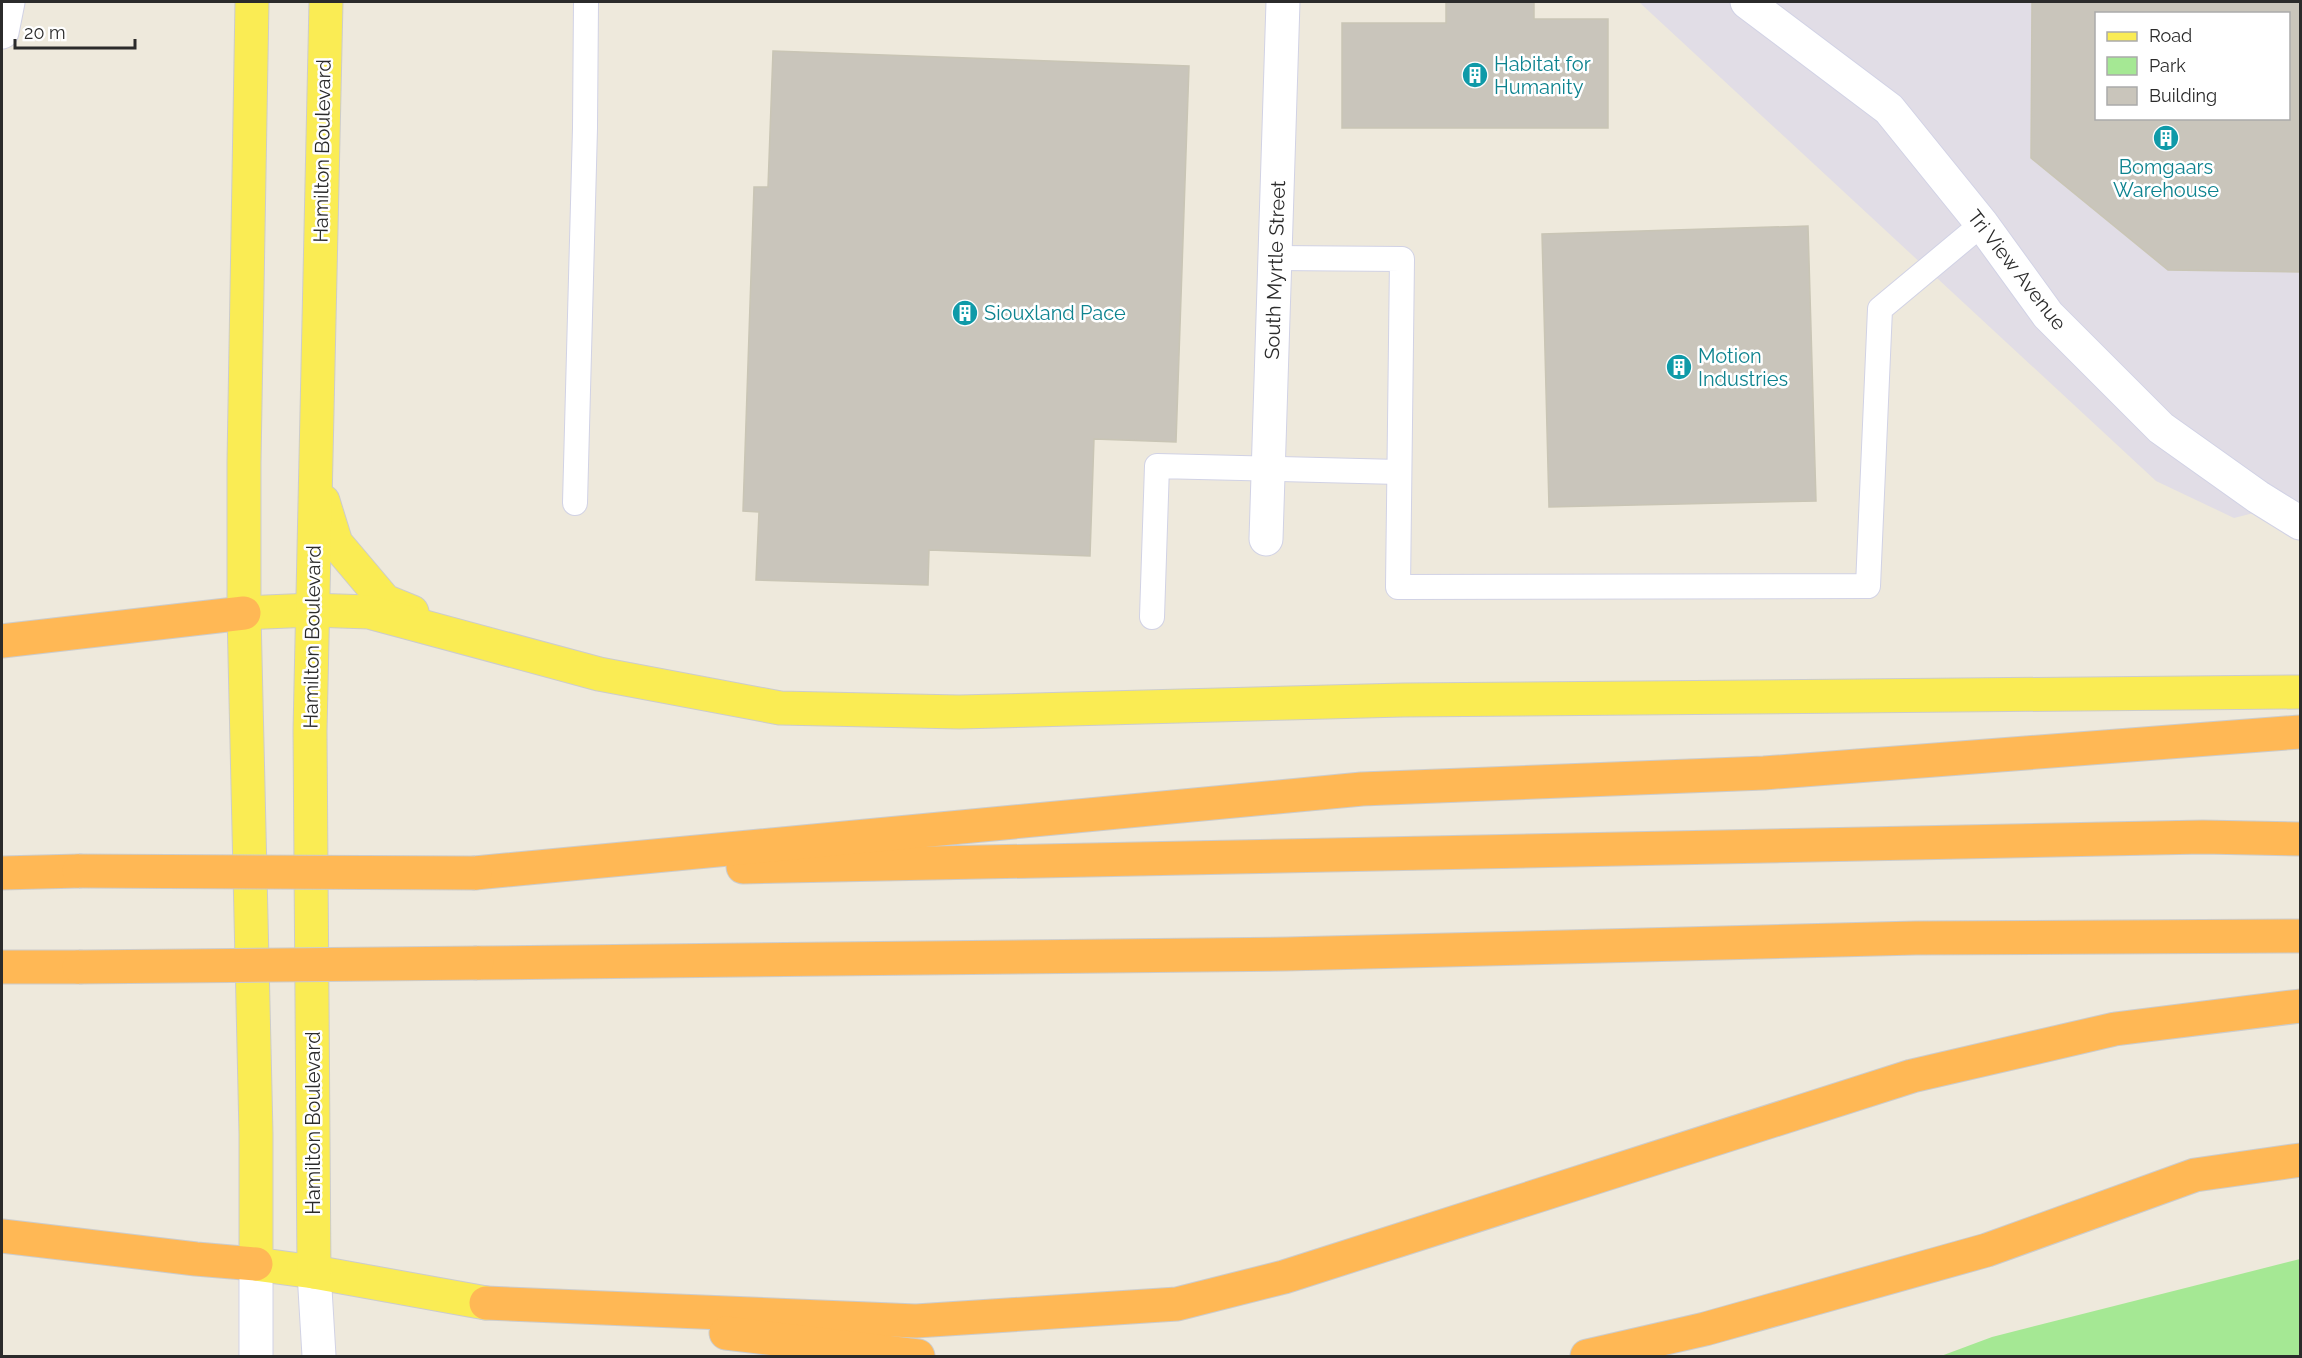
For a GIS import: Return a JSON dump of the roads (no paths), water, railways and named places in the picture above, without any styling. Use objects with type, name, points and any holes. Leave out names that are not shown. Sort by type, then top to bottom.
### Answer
[{"type":"highway","points":[[2,641],[244,613]]},
{"type":"highway","points":[[475,873],[1362,789],[1764,774],[2301,732]]},
{"type":"highway","points":[[2,873],[79,871],[475,873],[2203,837],[2301,839]]},
{"type":"highway","points":[[2,967],[1286,954],[1916,938],[2301,936]]},
{"type":"highway","points":[[486,1303],[916,1321],[1177,1304],[1284,1277],[1911,1076],[2115,1029],[2301,1006]]},
{"type":"highway","points":[[1587,1356],[1705,1329],[1987,1250],[2195,1175],[2301,1160]]},
{"type":"highway","points":[[2,1236],[256,1264]]},
{"type":"highway","points":[[486,1303],[918,1356]]},
{"type":"main road","points":[[252,2],[244,462],[244,613],[256,1134],[256,1264],[314,1272],[486,1303]]},
{"type":"main road","name":"Hamilton Boulevard","points":[[314,1272],[310,731],[326,2]]},
{"type":"main road","points":[[315,475],[336,543],[385,601],[480,642]]},
{"type":"main road","points":[[244,613],[312,610],[369,612],[599,674],[780,708],[959,712],[1403,700],[2301,692]]},
{"type":"street","points":[[2,32],[8,2]]},
{"type":"street","name":"South Myrtle Street","points":[[1266,539],[1283,2]]},
{"type":"street","name":"Tri View Avenue","points":[[1748,2],[1889,109],[1982,224],[2048,315],[2161,428],[2258,497],[2301,523]]},
{"type":"street","points":[[256,1264],[256,1356]]},
{"type":"street","points":[[314,1272],[319,1356]]},
{"type":"lane","points":[[575,502],[586,2]]},
{"type":"lane","points":[[1275,258],[1402,259],[1398,587],[1868,586],[1880,309],[1982,224]]},
{"type":"lane","points":[[1152,617],[1157,466],[1399,472]]},
{"type":"place","name":"Habitat for Humanity","points":[[1475,75]]},
{"type":"place","name":"Bomgaars Warehouse","points":[[2166,138]]},
{"type":"place","name":"Siouxland Pace","points":[[965,313]]},
{"type":"place","name":"Motion Industries","points":[[1679,367]]}]
